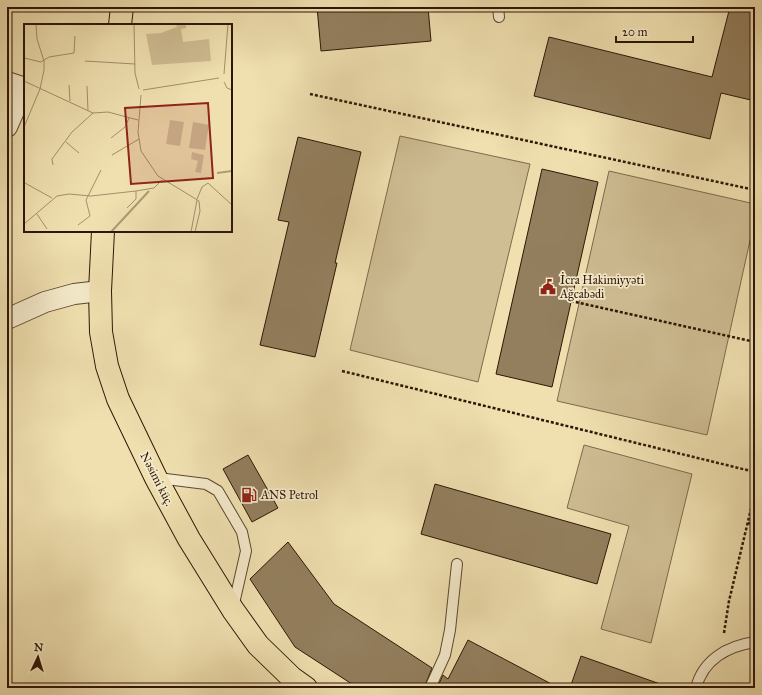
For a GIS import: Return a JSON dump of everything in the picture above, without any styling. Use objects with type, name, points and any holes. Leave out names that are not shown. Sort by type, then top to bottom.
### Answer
[{"type":"main road","points":[[120,24],[122,7]]},
{"type":"main road","name":"Nəsimi küç.","points":[[103,232],[100,291],[101,332],[107,366],[118,399],[156,478],[189,539],[233,610],[258,645],[294,685]]},
{"type":"street","points":[[7,127],[19,86]]},
{"type":"street","points":[[7,319],[45,302],[74,294],[100,291]]},
{"type":"lane","points":[[156,478],[206,484],[218,491],[242,532],[246,551],[233,610]]},
{"type":"lane","points":[[430,688],[445,655],[450,630],[457,564]]},
{"type":"lane","points":[[696,688],[706,666],[721,653],[755,642]]},
{"type":"path","points":[[310,94],[755,190]]},
{"type":"path","points":[[571,301],[755,342]]},
{"type":"path","points":[[342,371],[755,472]]},
{"type":"path","points":[[721,653],[729,601],[755,492]]},
{"type":"path","points":[[748,523],[755,525]]},
{"type":"shaded area","points":[[400,136],[530,164],[478,382],[350,350]]},
{"type":"shaded area","points":[[609,171],[755,204],[755,218],[707,435],[557,401]]},
{"type":"shaded area","points":[[584,445],[692,474],[651,643],[601,629],[629,526],[567,508]]},
{"type":"building","points":[[317,7],[428,7],[431,41],[321,51]]},
{"type":"building","points":[[730,7],[755,7],[755,101],[721,93],[710,139],[534,96],[549,37],[712,77]]},
{"type":"building","points":[[298,137],[361,152],[315,357],[260,345],[289,222],[278,220]]},
{"type":"building","points":[[542,169],[598,182],[552,387],[496,374]]},
{"type":"building","points":[[248,455],[278,508],[252,522],[223,469]]},
{"type":"building","points":[[435,484],[611,534],[597,584],[421,534]]},
{"type":"building","points":[[288,542],[334,604],[432,668],[424,688],[358,688],[295,647],[250,579]]},
{"type":"building","points":[[468,640],[559,688],[437,688],[443,675],[448,679]]},
{"type":"building","points":[[581,656],[663,685],[663,688],[570,688]]},
{"type":"place","name":"İcra Hakimiyyəti Ağcabədi","points":[[548,287]]},
{"type":"place","name":"ANS Petrol","points":[[249,495]]}]
